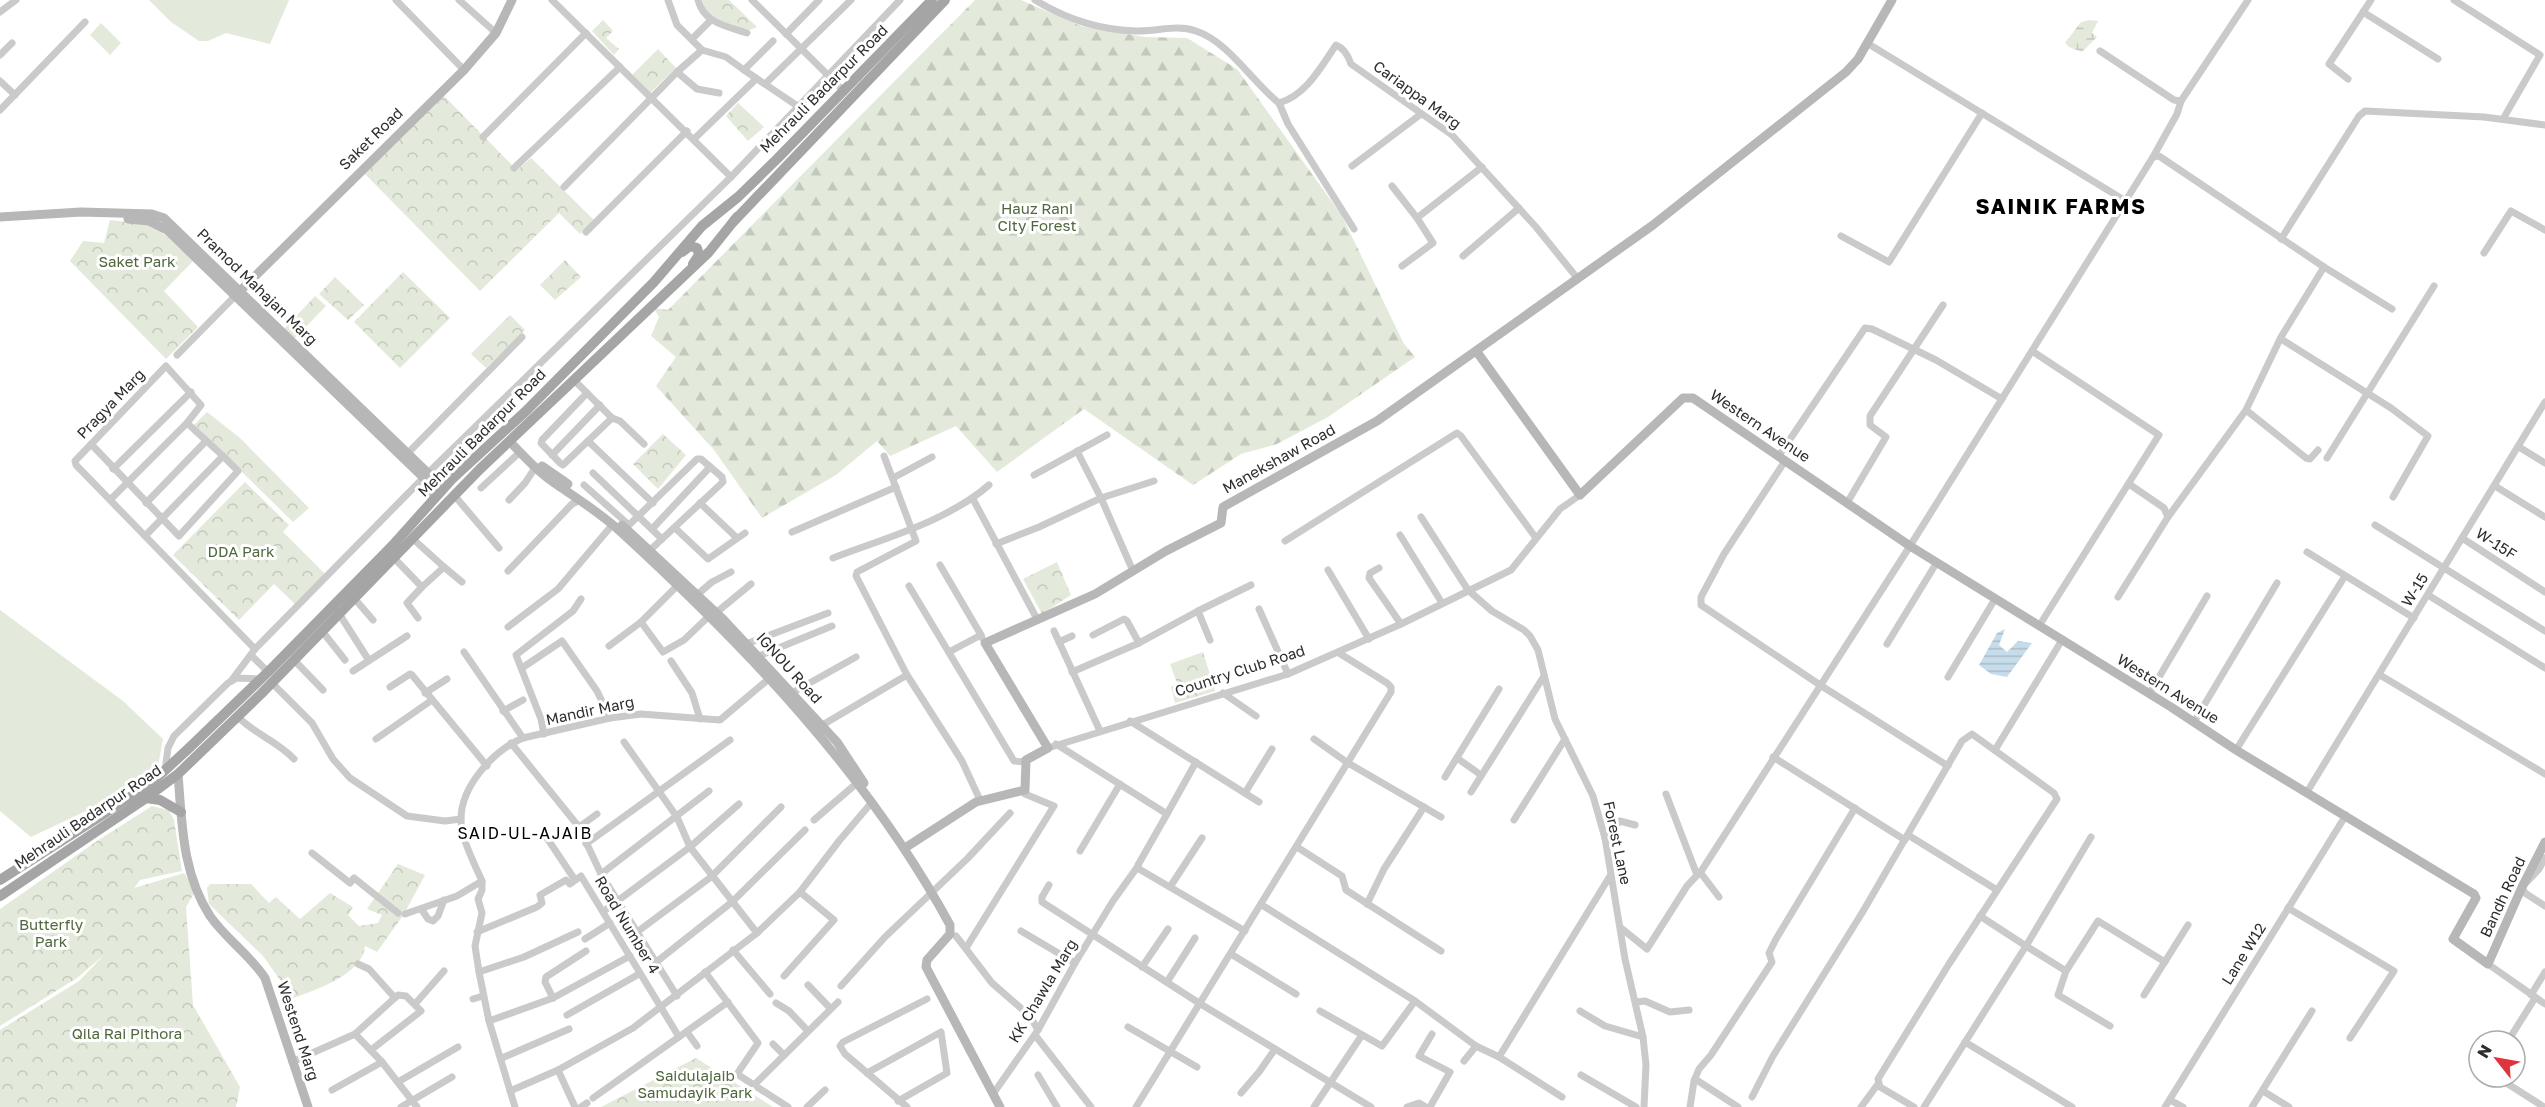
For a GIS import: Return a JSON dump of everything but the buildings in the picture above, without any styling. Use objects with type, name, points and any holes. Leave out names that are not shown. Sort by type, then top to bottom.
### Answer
[{"type":"main road","name":"Mehrauli Badarpur Road","points":[[0,880],[149,786],[267,678],[336,609],[453,478],[525,412],[654,282],[702,226],[738,197],[932,0]]},
{"type":"main road","name":"Mehrauli Badarpur Road","points":[[737,217],[945,0]]},
{"type":"main road","points":[[737,217],[714,238],[705,237],[706,228],[738,197]]},
{"type":"main road","points":[[677,282],[709,252],[737,217]]},
{"type":"main road","points":[[654,282],[686,248],[695,247],[699,257],[677,282]]},
{"type":"main road","name":"Mehrauli Badarpur Road","points":[[0,896],[178,774],[238,717],[267,678],[294,660],[322,631],[336,609],[354,597],[454,495],[677,282]]},
{"type":"main road","points":[[146,798],[159,800],[181,812]]},
{"type":"street","points":[[459,0],[496,33]]},
{"type":"street","points":[[552,0],[732,177]]},
{"type":"street","points":[[668,0],[673,19],[702,50],[726,57],[799,107]]},
{"type":"street","points":[[698,0],[701,12],[711,20],[747,33]]},
{"type":"street","points":[[752,0],[844,91]]},
{"type":"street","points":[[786,34],[819,0]]},
{"type":"street","points":[[765,84],[851,0]]},
{"type":"street","points":[[165,771],[168,748],[174,736],[231,681],[253,652],[426,476],[732,177],[900,0]]},
{"type":"street","points":[[1035,0],[1081,23],[1136,31],[1176,28],[1197,31],[1224,48],[1253,80],[1279,103],[1288,124],[1354,229]]},
{"type":"street","points":[[1580,495],[1477,352],[1653,225],[1831,86],[1852,65],[1892,0]]},
{"type":"street","points":[[1621,928],[1647,949],[1683,892],[1699,874],[1910,546],[2124,200],[2153,157],[2177,114],[2181,101],[2248,0]]},
{"type":"street","points":[[2348,79],[2329,64],[2371,0]]},
{"type":"street","points":[[2454,0],[2540,55],[2503,119]]},
{"type":"street","points":[[0,12],[12,1]]},
{"type":"street","name":"Saket Road","points":[[238,293],[464,70],[496,33],[510,1]]},
{"type":"street","points":[[401,2],[464,70]]},
{"type":"street","points":[[2363,12],[2438,59]]},
{"type":"street","points":[[692,39],[711,20]]},
{"type":"street","points":[[0,110],[85,22]]},
{"type":"street","points":[[483,137],[586,33]]},
{"type":"street","points":[[744,70],[773,41]]},
{"type":"street","points":[[0,55],[12,43]]},
{"type":"street","points":[[1867,43],[2124,200]]},
{"type":"street","name":"Cariappa Marg","points":[[1279,103],[1290,100],[1311,81],[1336,45],[1348,54],[1351,64],[1452,135],[1519,208],[1578,279]]},
{"type":"street","points":[[564,187],[677,72],[702,50]]},
{"type":"street","points":[[2100,51],[2174,100],[2181,101]]},
{"type":"street","points":[[514,168],[620,67]]},
{"type":"street","points":[[677,72],[697,88],[719,93]]},
{"type":"street","points":[[694,139],[756,79]]},
{"type":"street","points":[[0,81],[15,95]]},
{"type":"street","points":[[2281,238],[2359,116],[2365,111],[2503,119],[2545,125]]},
{"type":"street","points":[[1841,237],[1889,262],[1982,113]]},
{"type":"street","points":[[1352,166],[1421,114]]},
{"type":"street","points":[[586,232],[687,131]]},
{"type":"street","points":[[2153,157],[2159,156],[2324,267],[2392,309]]},
{"type":"street","points":[[1418,217],[1482,167]]},
{"type":"street","points":[[1392,186],[1433,239],[1433,245],[1402,266]]},
{"type":"street","points":[[1463,256],[1519,208]]},
{"type":"street","points":[[2484,253],[2511,211],[2545,230]]},
{"type":"street","name":"Pramod Mahajan Marg","points":[[0,217],[81,212],[158,215],[169,221],[238,293],[426,476]]},
{"type":"street","name":"Pramod Mahajan Marg","points":[[0,223],[80,218],[154,222],[167,230],[238,293]]},
{"type":"street","points":[[2118,597],[2168,517],[2246,410],[2248,401],[2281,339],[2324,267]]},
{"type":"street","points":[[2327,458],[2434,286]]},
{"type":"street","points":[[177,356],[238,293]]},
{"type":"street","points":[[1847,503],[1886,437],[1870,424],[1870,416],[1943,305]]},
{"type":"street","points":[[1948,766],[1820,685],[1706,609],[1700,601],[1724,554],[1781,459],[1865,328],[1915,349],[2002,399]]},
{"type":"street","points":[[407,454],[522,337]]},
{"type":"street","points":[[2281,339],[2368,392],[2406,418],[2428,438],[2393,497]]},
{"type":"street","points":[[2032,351],[2159,433],[2039,626]]},
{"type":"street","name":"Manekshaw Road","points":[[983,639],[1095,594],[1166,551],[1221,523],[1223,507],[1377,421],[1477,352]]},
{"type":"street","name":"Pragya Marg","points":[[110,500],[76,465],[75,461],[166,366],[191,392]]},
{"type":"street","points":[[574,380],[612,418],[620,421],[644,444]]},
{"type":"street","points":[[113,469],[191,392],[201,404],[187,423],[110,500],[253,652],[267,678],[312,723],[333,759],[350,778],[407,816],[445,821],[460,819]]},
{"type":"street","points":[[587,393],[542,440],[552,454],[563,465],[612,418]]},
{"type":"street","name":"Western Avenue","points":[[1580,495],[1687,396],[1693,398],[1910,546],[2236,750],[2474,894],[2476,898],[2453,939],[2488,964]]},
{"type":"street","name":"W-15","points":[[2307,792],[2545,402]]},
{"type":"street","points":[[552,454],[600,405]]},
{"type":"street","points":[[2246,410],[2306,458],[2310,459],[2318,450]]},
{"type":"street","points":[[91,444],[179,536],[238,471],[187,423]]},
{"type":"street","name":"Pramod Mahajan Marg","points":[[373,425],[407,454],[426,476],[431,489],[432,501]]},
{"type":"street","points":[[1285,541],[1457,433],[1461,435],[1536,538]]},
{"type":"street","points":[[1034,474],[1107,435]]},
{"type":"street","name":"IGNOU Road","points":[[512,440],[535,468],[648,552],[677,586],[713,614],[759,656],[771,677]]},
{"type":"street","name":"IGNOU Road","points":[[512,440],[698,594],[740,647],[818,727],[908,846],[947,919],[951,932],[926,963]]},
{"type":"street","points":[[146,503],[206,441]]},
{"type":"street","points":[[588,441],[653,503]]},
{"type":"street","points":[[2518,447],[2545,463]]},
{"type":"street","points":[[481,488],[520,452]]},
{"type":"street","points":[[1077,452],[1101,498],[1133,572]]},
{"type":"street","points":[[145,536],[223,456]]},
{"type":"street","points":[[884,456],[912,529],[915,543],[855,574],[907,675],[962,761],[980,800]]},
{"type":"street","points":[[893,478],[932,457]]},
{"type":"street","points":[[584,485],[629,525],[697,459],[701,459],[723,480],[648,552]]},
{"type":"street","points":[[652,529],[710,467]]},
{"type":"street","points":[[508,501],[535,468]]},
{"type":"street","points":[[593,473],[662,539]]},
{"type":"street","points":[[426,476],[438,480],[453,478]]},
{"type":"street","points":[[996,544],[1101,498],[1154,481]]},
{"type":"street","points":[[2129,484],[2164,508],[2168,517]]},
{"type":"street","points":[[833,558],[912,529],[973,499],[989,485]]},
{"type":"street","points":[[2495,486],[2545,517]]},
{"type":"street","points":[[792,532],[896,487]]},
{"type":"street","points":[[454,495],[499,548]]},
{"type":"street","name":"Country Club Road","points":[[1026,762],[1029,757],[1052,746],[1288,674],[1401,624],[1511,570],[1560,509],[1580,495]]},
{"type":"street","points":[[973,499],[1037,619]]},
{"type":"street","points":[[508,571],[573,504],[580,500]]},
{"type":"street","points":[[700,503],[736,537]]},
{"type":"street","name":"Forest Lane","points":[[1421,517],[1468,590],[1492,611],[1530,636],[1538,650],[1555,719],[1593,796],[1605,838],[1625,959],[1643,1038],[1646,1065],[1644,1107]]},
{"type":"street","points":[[508,627],[558,589],[613,524]]},
{"type":"street","points":[[2375,525],[2545,631]]},
{"type":"street","points":[[675,528],[708,559],[736,537],[745,533]]},
{"type":"street","points":[[1400,536],[1443,603]]},
{"type":"street","name":"W-15F","points":[[2462,538],[2545,592]]},
{"type":"street","points":[[413,539],[462,582]]},
{"type":"street","points":[[2307,552],[2414,618]]},
{"type":"street","points":[[394,558],[422,587]]},
{"type":"street","points":[[1887,644],[1937,562]]},
{"type":"street","points":[[940,565],[983,639],[1052,746],[1120,784],[1167,814]]},
{"type":"street","points":[[418,618],[407,603],[444,567]]},
{"type":"street","points":[[1379,568],[1370,573],[1369,578],[1401,624]]},
{"type":"street","points":[[1328,570],[1369,639]]},
{"type":"street","points":[[698,594],[712,582],[731,572]]},
{"type":"street","points":[[2236,750],[2345,576]]},
{"type":"street","points":[[2194,722],[2277,583]]},
{"type":"street","points":[[641,622],[663,652],[684,640],[751,584]]},
{"type":"street","points":[[1072,672],[1139,643],[1251,585]]},
{"type":"street","points":[[609,646],[641,622],[677,586]]},
{"type":"street","points":[[908,846],[980,800],[1025,790],[1026,762],[1014,761],[909,586]]},
{"type":"street","points":[[2428,595],[2545,668]]},
{"type":"street","points":[[2149,694],[2207,596]]},
{"type":"street","points":[[354,597],[373,620]]},
{"type":"street","points":[[544,734],[541,719],[516,657],[518,653],[573,612],[581,599]]},
{"type":"street","points":[[1948,677],[1995,599]]},
{"type":"street","points":[[336,609],[368,659]]},
{"type":"street","points":[[1259,609],[1288,674]]},
{"type":"street","points":[[1198,611],[1210,640]]},
{"type":"street","points":[[746,644],[828,613]]},
{"type":"street","points":[[1093,635],[1124,619],[1139,643]]},
{"type":"street","points":[[759,656],[832,626]]},
{"type":"street","points":[[322,631],[345,660]]},
{"type":"street","points":[[1054,631],[1100,731]]},
{"type":"street","points":[[353,671],[368,659],[408,636]]},
{"type":"street","points":[[1059,642],[1072,636]]},
{"type":"street","points":[[949,652],[983,639]]},
{"type":"street","points":[[1995,750],[2062,640]]},
{"type":"street","points":[[522,668],[562,641],[597,691],[610,718]]},
{"type":"street","points":[[464,652],[523,738]]},
{"type":"street","points":[[1136,1107],[1262,905],[1391,690],[1387,683],[1339,653]]},
{"type":"street","points":[[788,695],[856,657]]},
{"type":"street","points":[[294,660],[323,690]]},
{"type":"street","points":[[671,661],[692,693],[700,719]]},
{"type":"street","points":[[390,687],[411,674],[487,766]]},
{"type":"street","points":[[818,727],[907,675]]},
{"type":"street","points":[[2380,675],[2545,774]]},
{"type":"street","points":[[1471,792],[1544,676]]},
{"type":"street","name":"Mandir Marg","points":[[510,743],[610,718],[641,714],[723,719],[771,677]]},
{"type":"street","points":[[231,681],[267,678]]},
{"type":"street","points":[[425,693],[447,679]]},
{"type":"street","points":[[1445,777],[1499,690]]},
{"type":"street","points":[[1223,693],[1256,716]]},
{"type":"street","points":[[376,739],[432,700]]},
{"type":"street","points":[[504,711],[523,700]]},
{"type":"street","points":[[238,717],[245,724],[282,746],[294,759]]},
{"type":"street","points":[[1130,721],[1259,802]]},
{"type":"street","points":[[1752,1097],[1773,1056],[1962,741],[1968,735],[1978,736],[2054,793],[2057,799],[1980,916],[1878,1079],[1878,1084],[1861,1107]]},
{"type":"street","points":[[1314,739],[1348,763],[1442,817]]},
{"type":"street","points":[[1514,820],[1564,739]]},
{"type":"street","points":[[586,844],[730,740]]},
{"type":"street","points":[[624,742],[677,817],[690,847],[711,877],[757,933]]},
{"type":"street","points":[[522,1107],[514,1105],[483,996],[476,946],[482,913],[478,899],[482,890],[482,881],[460,819],[468,790],[487,766],[510,743],[579,827],[601,874],[677,996]]},
{"type":"street","name":"IGNOU Road","points":[[834,748],[954,923],[957,930],[956,936]]},
{"type":"street","points":[[1245,793],[1272,749]]},
{"type":"street","points":[[1457,758],[1481,775]]},
{"type":"street","points":[[1773,758],[1997,890]]},
{"type":"street","name":"KK Chawla Marg","points":[[993,1094],[1036,1033],[1092,935],[1138,866],[1196,762]]},
{"type":"street","name":"Westend Marg","points":[[178,774],[185,857],[209,915],[257,966],[265,978],[308,1107]]},
{"type":"street","points":[[814,820],[857,783]]},
{"type":"street","points":[[1080,851],[1120,784]]},
{"type":"street","points":[[601,874],[709,790]]},
{"type":"street","points":[[966,948],[1054,806],[1025,794]]},
{"type":"street","points":[[1666,794],[1699,874],[1719,897]]},
{"type":"street","points":[[510,1091],[558,1070],[633,1028],[757,933],[800,892],[872,802]]},
{"type":"street","points":[[604,911],[690,847],[739,804]]},
{"type":"street","points":[[637,932],[711,877],[781,807]]},
{"type":"street","points":[[1367,904],[1384,869],[1424,807]]},
{"type":"street","points":[[1690,1107],[1698,1069],[1711,1055],[1761,981],[1772,962],[1769,953],[1776,939],[1855,808]]},
{"type":"street","points":[[841,986],[885,937],[968,858],[1010,813]]},
{"type":"street","points":[[579,827],[597,814]]},
{"type":"street","name":"Lane W12","points":[[2165,1107],[2346,815]]},
{"type":"street","points":[[1605,838],[1620,821],[1635,825]]},
{"type":"street","points":[[655,963],[732,902],[805,830]]},
{"type":"street","points":[[1924,1107],[2026,946],[2091,837]]},
{"type":"street","points":[[547,838],[575,880]]},
{"type":"street","points":[[1170,887],[1202,838]]},
{"type":"street","name":"Bandh Road","points":[[2488,964],[2545,842]]},
{"type":"street","points":[[1297,847],[1342,876],[1346,890],[1441,951]]},
{"type":"street","points":[[312,853],[350,883],[354,878],[401,913],[422,909],[457,896],[482,881]]},
{"type":"street","points":[[2545,858],[2539,869],[2522,887],[2525,893],[2545,906]]},
{"type":"street","points":[[1138,866],[1245,931]]},
{"type":"street","name":"Road Number 4","points":[[477,932],[537,907],[542,903],[540,894],[566,880],[570,884],[581,876],[679,1037]]},
{"type":"street","points":[[1499,1057],[1610,876]]},
{"type":"street","points":[[1049,885],[1041,901],[1199,1003],[1371,1107]]},
{"type":"street","points":[[784,976],[834,920],[800,892]]},
{"type":"street","points":[[422,909],[428,919],[433,921],[438,916],[444,900]]},
{"type":"street","points":[[1262,905],[1414,1001],[1476,1046],[1499,1057],[1562,1097]]},
{"type":"street","points":[[2288,908],[2394,971],[2350,1038]]},
{"type":"street","points":[[1980,916],[2066,971]]},
{"type":"street","points":[[2110,1026],[2058,995],[2066,971],[2098,921],[2165,962]]},
{"type":"street","points":[[585,939],[610,923]]},
{"type":"street","points":[[2144,995],[2188,925]]},
{"type":"street","points":[[1142,967],[1168,929]]},
{"type":"street","points":[[1021,931],[1075,963]]},
{"type":"street","points":[[478,972],[524,957],[578,932]]},
{"type":"street","points":[[1000,1107],[927,970],[926,963],[956,936],[992,983],[1030,1016],[1036,1033],[1091,1107]]},
{"type":"street","points":[[1167,982],[1195,938]]},
{"type":"street","points":[[733,950],[771,994]]},
{"type":"street","points":[[553,998],[545,982],[546,977],[586,951]]},
{"type":"street","points":[[1231,954],[1296,994]]},
{"type":"street","points":[[489,1021],[553,998],[630,956]]},
{"type":"street","points":[[358,964],[369,969],[395,998]]},
{"type":"street","points":[[2488,964],[2545,1004]]},
{"type":"street","points":[[415,1004],[444,971]]},
{"type":"street","points":[[705,972],[758,1043],[736,1074],[788,1107]]},
{"type":"street","points":[[2515,1029],[2545,972]]},
{"type":"street","points":[[567,1015],[639,974]]},
{"type":"street","points":[[808,985],[830,1008]]},
{"type":"street","points":[[292,1062],[355,1034],[398,995],[406,996],[421,1011],[371,1050]]},
{"type":"street","points":[[473,999],[483,996]]},
{"type":"street","points":[[907,1107],[842,1050],[841,1045],[927,999]]},
{"type":"street","points":[[1320,1011],[1383,1046],[1414,1001]]},
{"type":"street","points":[[1636,1002],[1645,1001],[1671,1012],[1689,1010]]},
{"type":"street","points":[[587,1103],[728,1002]]},
{"type":"street","points":[[754,1085],[838,1002]]},
{"type":"street","points":[[776,1003],[789,1011],[808,1032]]},
{"type":"street","points":[[1580,1011],[1605,1026],[1643,1038]]},
{"type":"street","points":[[2252,1107],[2312,1011]]},
{"type":"street","points":[[1128,1027],[1197,1067]]},
{"type":"street","points":[[502,1058],[569,1029]]},
{"type":"street","points":[[687,1032],[697,1046]]},
{"type":"street","points":[[867,1073],[941,1032],[946,1073],[898,1101]]},
{"type":"street","points":[[355,1034],[382,1062],[417,1107]]},
{"type":"street","points":[[1407,1107],[1419,1103],[1428,1107],[1450,1072],[1419,1056],[1432,1034]]},
{"type":"street","points":[[1314,1107],[1362,1035]]},
{"type":"street","points":[[1965,1042],[2072,1107]]},
{"type":"street","points":[[773,1044],[784,1055]]},
{"type":"street","points":[[1464,1061],[1476,1046]]},
{"type":"street","points":[[398,1082],[458,1047]]},
{"type":"street","points":[[1241,1093],[1275,1049]]},
{"type":"street","points":[[332,1090],[382,1062]]},
{"type":"street","points":[[558,1070],[575,1107]]},
{"type":"street","points":[[1038,1075],[1057,1107]]},
{"type":"street","points":[[1581,1075],[1636,1107]]},
{"type":"street","points":[[401,1107],[452,1077]]},
{"type":"street","points":[[1695,1079],[1738,1107]]},
{"type":"street","points":[[1878,1084],[1914,1107]]},
{"type":"street","points":[[2516,1089],[2544,1107]]},
{"type":"street","points":[[807,1107],[825,1090]]},
{"type":"street","points":[[2263,1091],[2289,1107]]},
{"type":"street","points":[[2170,1100],[2183,1107]]},
{"type":"green space","points":[[149,0],[289,0],[270,44],[226,33],[208,41],[199,41],[171,22]]},
{"type":"green space","points":[[702,0],[729,0],[757,27],[749,30],[709,20]]},
{"type":"green space","name":"Hauz Rani City Forest","points":[[975,0],[1021,0],[1081,26],[1145,37],[1187,38],[1237,69],[1342,216],[1404,344],[1415,357],[1328,417],[1277,444],[1241,454],[1193,485],[1084,409],[997,472],[956,426],[890,456],[877,441],[836,475],[762,518],[714,450],[656,386],[676,357],[651,336],[659,317],[654,308],[668,310]]},
{"type":"green space","points":[[603,20],[613,31],[606,38],[619,49],[614,55],[592,31]]},
{"type":"green space","points":[[2098,21],[2092,33],[2097,37],[2082,52],[2069,47],[2065,43],[2081,22]]},
{"type":"green space","points":[[101,23],[121,43],[110,55],[90,35]]},
{"type":"green space","points":[[658,49],[676,68],[650,93],[632,75]]},
{"type":"green space","points":[[444,96],[517,170],[531,158],[594,220],[580,234],[559,213],[480,291],[365,174]]},
{"type":"green space","points":[[738,103],[764,127],[748,141],[726,116]]},
{"type":"green space","name":"Saket Park","points":[[110,220],[154,225],[193,261],[164,291],[198,327],[166,359],[70,261],[83,241],[104,243]]},
{"type":"green space","points":[[565,260],[581,277],[555,300],[540,285]]},
{"type":"green space","points":[[403,272],[450,318],[400,368],[354,322]]},
{"type":"green space","points":[[335,277],[364,305],[348,320],[319,294]]},
{"type":"green space","points":[[315,296],[326,306],[294,339],[284,329]]},
{"type":"green space","points":[[510,315],[525,330],[486,368],[471,354]]},
{"type":"green space","points":[[207,412],[240,438],[309,508],[293,522],[194,425]]},
{"type":"green space","points":[[663,434],[686,455],[658,489],[633,464]]},
{"type":"green space","name":"DDA Park","points":[[245,482],[289,525],[283,532],[325,574],[295,604],[274,584],[239,620],[173,555]]},
{"type":"green space","points":[[1057,562],[1071,595],[1042,614],[1023,579]]},
{"type":"green space","points":[[0,610],[123,701],[163,739],[158,766],[105,802],[31,837],[0,811]]},
{"type":"green space","points":[[1203,652],[1215,691],[1175,703],[1171,687],[1177,683],[1170,664]]},
{"type":"green space","name":"Qila Rai Pithora","points":[[152,806],[169,810],[174,820],[182,871],[140,880],[134,888],[184,873],[196,890],[186,907],[193,1005],[240,1087],[236,1107],[0,1107],[0,1030],[79,981],[104,955],[77,978],[0,1026],[0,909],[97,841]]},
{"type":"green space","points":[[398,864],[425,875],[404,914],[377,952],[365,946],[356,965],[347,973],[293,998],[263,956],[209,904],[207,888],[210,884],[251,884],[269,903],[276,897],[300,919],[330,893],[353,907],[348,915],[359,926],[378,923],[382,915],[367,909]]},
{"type":"green space","name":"Saidulajaib Samudayik Park","points":[[696,1058],[773,1107],[601,1107]]},
{"type":"water","points":[[2005,629],[1999,645],[2007,652],[2018,641],[2032,643],[2007,677],[1991,674],[1979,665],[1997,633]]},
{"type":"district","name":"SAINIK FARMS","points":[[2061,207]]},
{"type":"district","name":"SAID-UL-AJAIB","points":[[525,833]]},
{"type":"park label","name":"Butterfly Park","points":[[51,934]]}]
